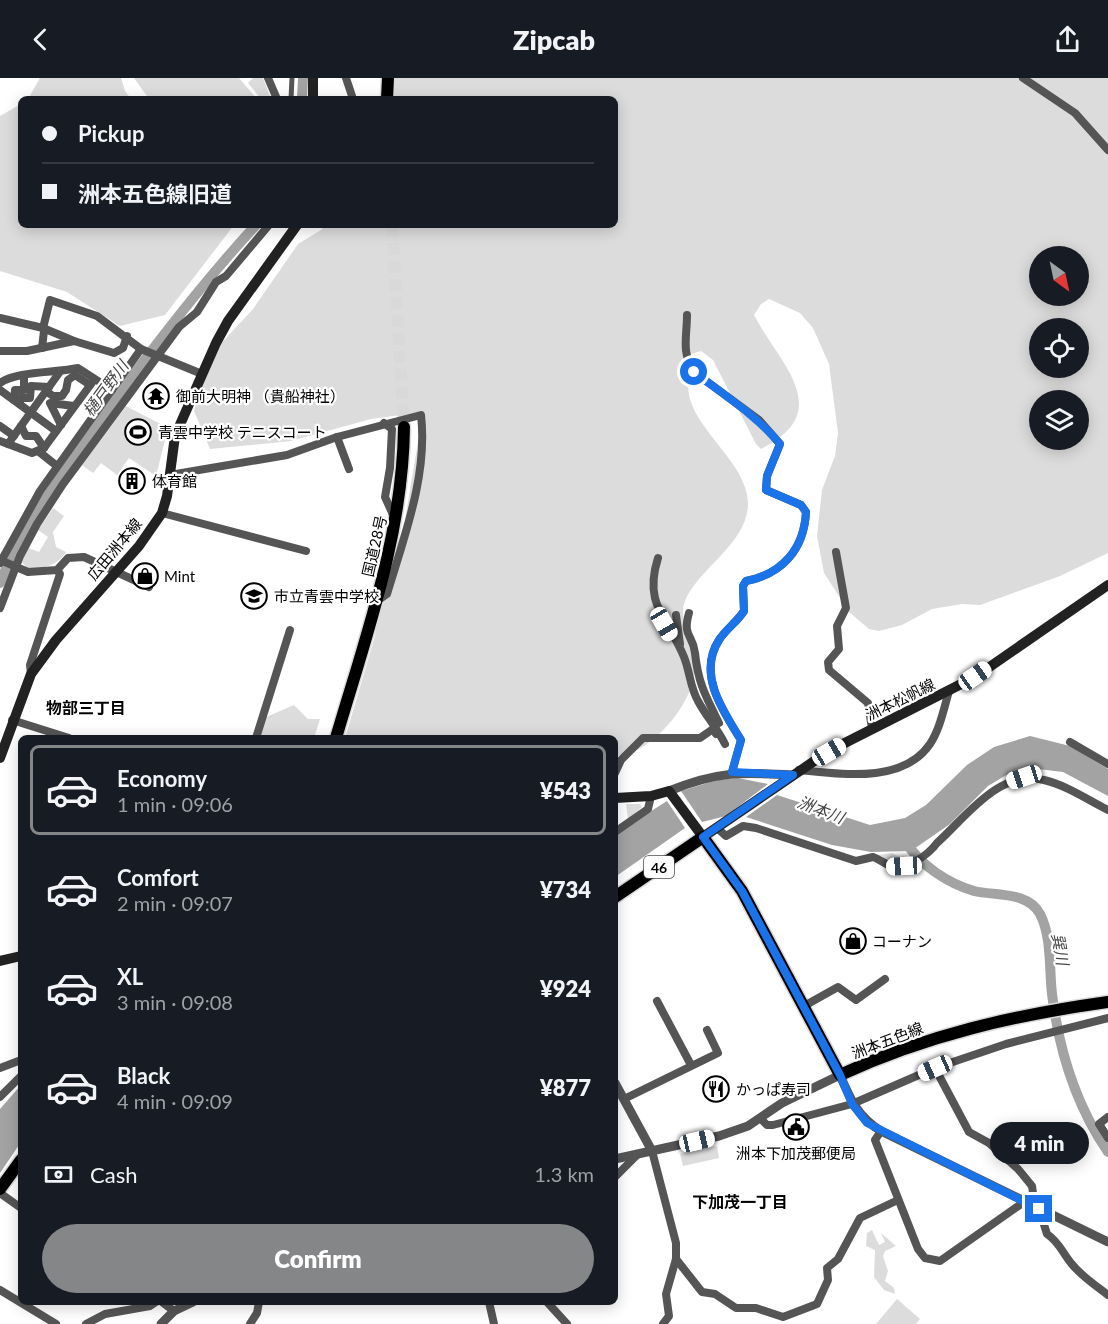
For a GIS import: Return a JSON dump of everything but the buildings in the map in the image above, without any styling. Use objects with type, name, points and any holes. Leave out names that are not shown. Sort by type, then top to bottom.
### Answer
[{"type":"main road","points":[[313,78],[313,96]]},
{"type":"main road","points":[[387,96],[388,78]]},
{"type":"main road","name":"広田洲本線","points":[[0,758],[12,720],[31,674],[56,640],[139,546],[162,513],[175,436],[202,374],[228,321],[293,228]]},
{"type":"main road","name":"国道28号","points":[[337,735],[396,521],[402,480],[404,427]]},
{"type":"main road","name":"洲本松帆線","points":[[700,833],[721,825],[777,785],[872,729],[975,676],[1108,585]]},
{"type":"main road","points":[[618,798],[651,796],[670,792],[700,833]]},
{"type":"main road","name":"46","points":[[618,895],[700,833]]},
{"type":"main road","name":"洲本五色線","points":[[700,833],[742,891],[840,1075],[884,1054],[936,1037],[1048,1011],[1108,1002]]},
{"type":"main road","points":[[0,961],[18,957]]},
{"type":"main road","points":[[0,1191],[18,1164]]},
{"type":"street","points":[[268,78],[276,96]]},
{"type":"street","points":[[291,96],[292,78]]},
{"type":"street","points":[[346,78],[352,96]]},
{"type":"street","points":[[1023,78],[1075,113],[1108,150]]},
{"type":"street","points":[[0,608],[27,541],[63,484],[179,327],[197,312],[216,282],[226,276],[266,228]]},
{"type":"street","points":[[42,348],[50,300],[97,316],[127,336],[141,349],[202,374]]},
{"type":"street","points":[[687,315],[684,347],[694,372],[759,420],[780,444],[767,476],[766,490],[801,505],[806,512],[797,548],[783,565],[771,575],[746,581],[743,586],[744,611],[717,642],[712,657],[710,679],[722,709],[741,740],[732,772]]},
{"type":"street","points":[[0,318],[44,329],[74,341],[114,352],[123,348],[127,336]]},
{"type":"street","points":[[0,351],[42,348],[74,341]]},
{"type":"street","points":[[141,349],[28,509],[0,561],[28,572],[57,570],[68,558],[84,557],[149,587]]},
{"type":"street","points":[[0,383],[4,377],[59,373],[78,368],[88,372],[92,382]]},
{"type":"street","points":[[4,443],[14,436],[59,373]]},
{"type":"street","points":[[17,402],[20,398],[30,398],[31,386],[47,389],[53,396],[62,396],[68,380],[75,375],[112,390]]},
{"type":"street","points":[[17,402],[15,390],[24,390],[24,376]]},
{"type":"street","points":[[4,443],[33,453],[41,449],[92,382]]},
{"type":"street","points":[[0,390],[59,428]]},
{"type":"street","points":[[59,428],[50,403],[74,406]]},
{"type":"street","points":[[170,475],[287,455],[337,437],[421,415],[422,428],[416,493],[387,594],[375,602]]},
{"type":"street","points":[[384,423],[392,429],[390,468],[385,497],[396,521]]},
{"type":"street","points":[[0,426],[14,436]]},
{"type":"street","points":[[21,426],[26,436],[36,436],[41,449],[57,466]]},
{"type":"street","points":[[337,437],[349,470]]},
{"type":"street","points":[[162,513],[306,550]]},
{"type":"street","points":[[836,552],[846,608],[837,624],[839,649],[828,662],[829,670],[868,703],[872,729]]},
{"type":"street","points":[[658,558],[652,583],[657,610],[684,657]]},
{"type":"street","points":[[31,674],[30,664],[60,574],[57,570]]},
{"type":"street","points":[[657,610],[659,590]]},
{"type":"street","points":[[689,613],[685,628],[695,652],[694,664],[702,693],[727,744]]},
{"type":"street","points":[[676,615],[677,634],[689,681],[699,703],[736,758]]},
{"type":"street","points":[[257,735],[290,630]]},
{"type":"street","points":[[670,792],[712,776],[732,772],[868,773],[904,767],[929,745],[949,691]]},
{"type":"street","points":[[12,720],[60,735]]},
{"type":"street","points":[[618,766],[621,760],[644,738],[700,738],[713,729],[722,744],[727,744]]},
{"type":"street","points":[[1070,742],[1108,764]]},
{"type":"street","points":[[721,825],[726,836],[743,826],[756,828],[856,861],[873,857],[891,867],[904,866],[931,851],[987,796],[1008,782],[1024,777],[1046,780],[1108,810]]},
{"type":"street","points":[[618,830],[648,809],[651,796]]},
{"type":"street","points":[[804,1006],[838,987],[856,1000],[885,979]]},
{"type":"street","points":[[657,1001],[691,1065]]},
{"type":"street","points":[[760,1118],[767,1125],[774,1125],[852,1104],[935,1068],[1064,1027],[1108,1018]]},
{"type":"street","points":[[624,1099],[718,1053],[707,1030]]},
{"type":"street","points":[[0,1068],[18,1061]]},
{"type":"street","points":[[881,1131],[874,1140],[918,1249],[925,1258],[940,1261],[1026,1203],[1033,1193],[1032,1186],[1018,1169],[989,1143],[969,1132],[935,1068]]},
{"type":"street","points":[[618,1158],[719,1136],[760,1118],[783,1103],[840,1075],[852,1104],[867,1123],[1108,1242]]},
{"type":"street","points":[[0,1097],[18,1079]]},
{"type":"street","points":[[618,1088],[652,1152],[674,1229],[675,1259],[666,1294],[669,1316],[663,1324]]},
{"type":"street","points":[[1108,1117],[1099,1125],[1108,1138]]},
{"type":"street","points":[[618,1174],[638,1154]]},
{"type":"street","points":[[0,1191],[18,1206]]},
{"type":"street","points":[[675,1259],[702,1292],[715,1293],[736,1308],[756,1308],[783,1317],[817,1304],[828,1280],[827,1268],[838,1259],[860,1218],[898,1200]]},
{"type":"street","points":[[1039,1209],[1047,1234],[1057,1240],[1083,1277],[1108,1295]]},
{"type":"street","points":[[0,1290],[18,1301]]},
{"type":"street","points":[[25,1305],[56,1324]]},
{"type":"street","points":[[86,1324],[105,1314],[152,1305]]},
{"type":"street","points":[[166,1305],[174,1311]]},
{"type":"street","points":[[161,1324],[174,1311],[187,1305]]},
{"type":"street","points":[[250,1324],[258,1313],[259,1305]]},
{"type":"street","points":[[490,1305],[494,1324]]},
{"type":"street","points":[[550,1305],[567,1324]]},
{"type":"shaded area","points":[[40,78],[121,78],[129,96],[30,96]]},
{"type":"shaded area","points":[[134,78],[239,78],[254,96],[147,96]]},
{"type":"shaded area","points":[[253,78],[263,78],[270,96],[259,96],[248,83]]},
{"type":"shaded area","points":[[395,78],[1108,78],[1108,553],[1060,576],[980,605],[962,604],[932,609],[902,625],[879,631],[869,629],[849,612],[824,573],[817,536],[822,490],[835,456],[838,433],[829,364],[813,328],[800,313],[769,299],[761,304],[754,315],[787,368],[795,385],[799,402],[796,419],[784,434],[761,449],[756,444],[713,360],[701,351],[691,354],[688,382],[690,399],[695,412],[740,475],[748,502],[741,530],[701,577],[685,601],[684,621],[694,654],[693,681],[681,708],[662,731],[641,748],[618,756],[618,735],[346,735],[375,636],[381,584],[404,526],[423,412],[371,419],[291,441],[210,449],[194,411],[214,351],[253,309],[298,244],[323,228],[618,228],[618,96],[392,96]]},
{"type":"shaded area","points":[[18,106],[18,228],[232,228],[165,315],[120,326],[67,292],[0,271],[0,116]]},
{"type":"shaded area","points":[[126,406],[168,428],[156,476],[129,458],[117,475],[101,463],[93,473],[82,465]]},
{"type":"shaded area","points":[[53,508],[64,516],[53,532],[56,547],[66,552],[54,563],[45,567],[28,569],[21,561],[28,548],[39,552],[48,537],[38,530]]},
{"type":"shaded area","points":[[294,705],[308,719],[320,719],[315,735],[260,735],[264,718]]},
{"type":"shaded area","points":[[1030,736],[1070,746],[1108,769],[1108,796],[1063,772],[1038,769],[1013,771],[988,786],[950,824],[911,851],[871,852],[832,845],[746,817],[777,795],[870,825],[905,818],[926,805],[967,765],[994,747]]},
{"type":"shaded area","points":[[738,778],[768,784],[726,816],[702,822],[681,791],[717,780]]},
{"type":"shaded area","points":[[667,801],[685,828],[618,875],[618,832]]},
{"type":"shaded area","points":[[626,804],[640,804],[642,807],[628,819]]},
{"type":"shaded area","points":[[892,853],[907,861],[893,864],[877,855]]},
{"type":"shaded area","points":[[18,1088],[18,1146],[0,1173],[0,1109]]},
{"type":"shaded area","points":[[717,1146],[719,1158],[683,1166],[680,1154]]},
{"type":"shaded area","points":[[872,1230],[879,1245],[885,1242],[881,1233],[896,1246],[885,1251],[883,1256],[888,1271],[885,1281],[894,1288],[895,1294],[884,1290],[874,1277],[875,1250],[866,1246],[867,1233]]},
{"type":"shaded area","points":[[897,1299],[920,1319],[916,1324],[876,1324]]},
{"type":"waterway","name":"樋戸野川","points":[[302,96],[303,78]]},
{"type":"waterway","name":"樋戸野川","points":[[0,583],[29,523],[66,468],[171,326],[253,228]]},
{"type":"waterway","name":"巽川","points":[[905,841],[918,858],[944,878],[974,891],[1028,901],[1040,914],[1047,933],[1052,994],[1064,1056],[1086,1115],[1108,1152]]},
{"type":"tunnel","points":[[392,228],[404,427]]},
{"type":"place","name":"御前大明神 （貴船神社）","points":[[156,396]]},
{"type":"place","name":"青雲中学校 テニスコート","points":[[138,432]]},
{"type":"place","name":"体育館","points":[[132,481]]},
{"type":"place","name":"Mint","points":[[145,576]]},
{"type":"place","name":"市立青雲中学校","points":[[254,596]]},
{"type":"place","name":"コーナン","points":[[853,941]]},
{"type":"place","name":"かっぱ寿司","points":[[716,1089]]},
{"type":"place","name":"洲本下加茂郵便局","points":[[796,1127]]},
{"type":"district","name":"物部三丁目","points":[[86,707]]},
{"type":"district","name":"下加茂一丁目","points":[[740,1201]]},
{"type":"route","points":[[694,372],[759,420],[780,444],[767,476],[766,490],[801,505],[806,512],[797,548],[783,565],[771,575],[746,581],[743,586],[744,611],[717,642],[712,657],[710,679],[722,709],[741,740],[732,772],[793,775],[703,837],[742,891],[840,1075],[852,1104],[867,1123],[1039,1209]]},
{"type":"water label","name":"洲本川","points":[[821,809]]}]
